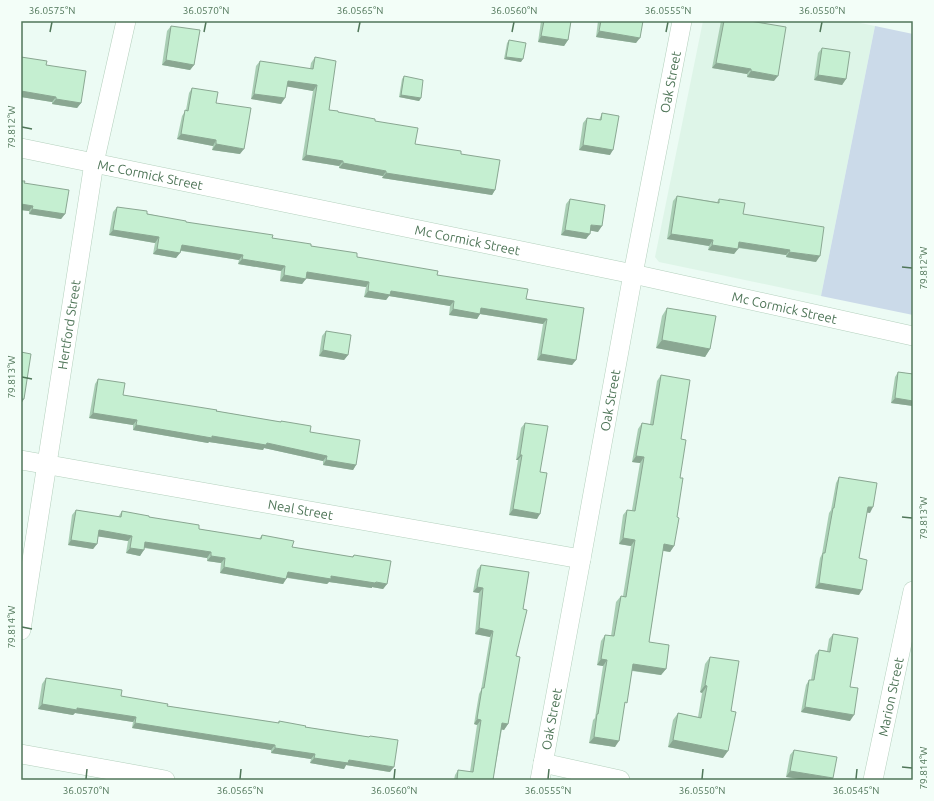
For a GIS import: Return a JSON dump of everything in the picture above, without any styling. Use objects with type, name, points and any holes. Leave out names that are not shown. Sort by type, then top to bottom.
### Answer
[{"type":"street","name":"Hertford Street","points":[[21,630],[94,163],[126,21]]},
{"type":"street","name":"Oak Street","points":[[541,772],[633,274],[682,21]]},
{"type":"street","name":"Mc Cormick Street","points":[[21,148],[633,274],[913,336]]},
{"type":"street","name":"Neal Street","points":[[21,460],[581,559]]},
{"type":"street","name":"Marion Street","points":[[873,780],[913,591]]},
{"type":"street","points":[[21,754],[165,780]]},
{"type":"street","points":[[541,772],[620,780]]},
{"type":"shaded area","points":[[703,21],[851,21],[875,26],[821,296],[659,262],[655,257]]},
{"type":"shaded area","points":[[875,26],[913,34],[913,315],[821,296]]},
{"type":"building","points":[[544,21],[571,21],[568,40],[541,36]]},
{"type":"building","points":[[601,21],[643,21],[640,38],[599,31]]},
{"type":"building","points":[[724,21],[750,21],[786,27],[778,76],[751,71],[751,69],[716,63]]},
{"type":"building","points":[[171,26],[200,30],[194,65],[166,60]]},
{"type":"building","points":[[509,40],[526,43],[523,59],[506,57]]},
{"type":"building","points":[[822,48],[850,52],[846,79],[818,75]]},
{"type":"building","points":[[21,57],[47,61],[46,65],[86,71],[81,103],[21,91]]},
{"type":"building","points":[[315,57],[336,61],[329,110],[375,119],[375,121],[418,128],[415,144],[461,151],[461,154],[500,160],[495,190],[386,173],[386,171],[343,163],[343,161],[306,155],[317,85],[288,81],[285,98],[254,94],[260,61],[313,69]]},
{"type":"building","points":[[404,76],[423,80],[421,98],[401,95]]},
{"type":"building","points":[[192,88],[218,92],[216,103],[251,108],[244,149],[216,144],[216,140],[181,134],[185,110],[188,111]]},
{"type":"building","points":[[602,113],[619,116],[613,150],[583,145],[587,118],[601,120]]},
{"type":"building","points":[[21,181],[25,181],[24,183],[69,190],[65,214],[32,209],[33,206],[21,204]]},
{"type":"building","points":[[677,196],[719,203],[719,199],[745,203],[743,214],[824,227],[820,256],[789,252],[790,250],[739,242],[738,249],[712,245],[713,240],[671,234]]},
{"type":"building","points":[[570,199],[605,205],[602,226],[591,225],[590,234],[565,230]]},
{"type":"building","points":[[117,207],[147,211],[147,214],[186,222],[273,235],[272,238],[357,253],[357,257],[438,271],[437,275],[528,289],[526,299],[584,308],[576,360],[541,354],[547,319],[481,308],[480,314],[453,309],[454,301],[391,291],[390,295],[368,291],[369,282],[307,272],[306,279],[284,275],[285,266],[242,259],[243,255],[182,245],[180,253],[157,249],[159,237],[113,230]]},
{"type":"building","points":[[667,308],[716,316],[710,349],[662,340]]},
{"type":"building","points":[[326,331],[351,335],[348,355],[323,350]]},
{"type":"building","points":[[21,352],[31,354],[24,399],[21,399]]},
{"type":"building","points":[[898,372],[913,374],[913,401],[895,398]]},
{"type":"building","points":[[661,375],[690,380],[681,439],[686,440],[680,478],[683,478],[677,517],[679,518],[674,546],[664,544],[649,642],[669,645],[666,669],[633,664],[619,741],[594,737],[607,660],[601,659],[605,635],[614,636],[621,596],[626,597],[635,540],[623,538],[627,510],[635,511],[644,457],[636,456],[642,423],[653,425]]},
{"type":"building","points":[[98,379],[125,383],[123,395],[311,426],[310,432],[360,440],[356,465],[326,460],[327,456],[267,443],[266,445],[212,436],[212,438],[136,425],[137,420],[93,413]]},
{"type":"building","points":[[525,423],[548,426],[540,472],[547,473],[540,514],[513,509],[522,455],[520,455]]},
{"type":"building","points":[[839,477],[877,483],[873,507],[868,507],[859,558],[867,560],[862,590],[819,583],[823,553],[825,553]]},
{"type":"building","points":[[76,510],[121,517],[122,511],[199,525],[199,529],[261,539],[262,535],[294,541],[292,547],[353,557],[354,555],[391,561],[387,584],[331,576],[331,579],[288,572],[286,579],[224,567],[225,558],[211,556],[211,552],[145,542],[144,550],[130,548],[132,536],[99,530],[97,544],[71,540]]},
{"type":"building","points":[[481,565],[529,572],[523,609],[527,610],[516,656],[520,657],[508,724],[502,723],[493,780],[457,780],[458,770],[473,772],[481,720],[477,719],[482,688],[484,688],[493,631],[479,628],[483,588],[477,587]]},
{"type":"building","points":[[833,634],[858,638],[850,687],[858,688],[854,715],[805,707],[809,680],[814,680],[819,650],[830,652]]},
{"type":"building","points":[[710,657],[739,661],[731,711],[736,712],[728,751],[673,740],[678,713],[701,718],[707,686],[705,685]]},
{"type":"building","points":[[46,678],[122,690],[121,696],[168,704],[167,706],[279,723],[279,721],[306,726],[305,727],[398,740],[394,767],[349,760],[348,763],[314,758],[315,754],[275,748],[275,745],[135,723],[136,717],[42,704]]},
{"type":"building","points":[[794,750],[837,757],[833,778],[790,771]]}]
